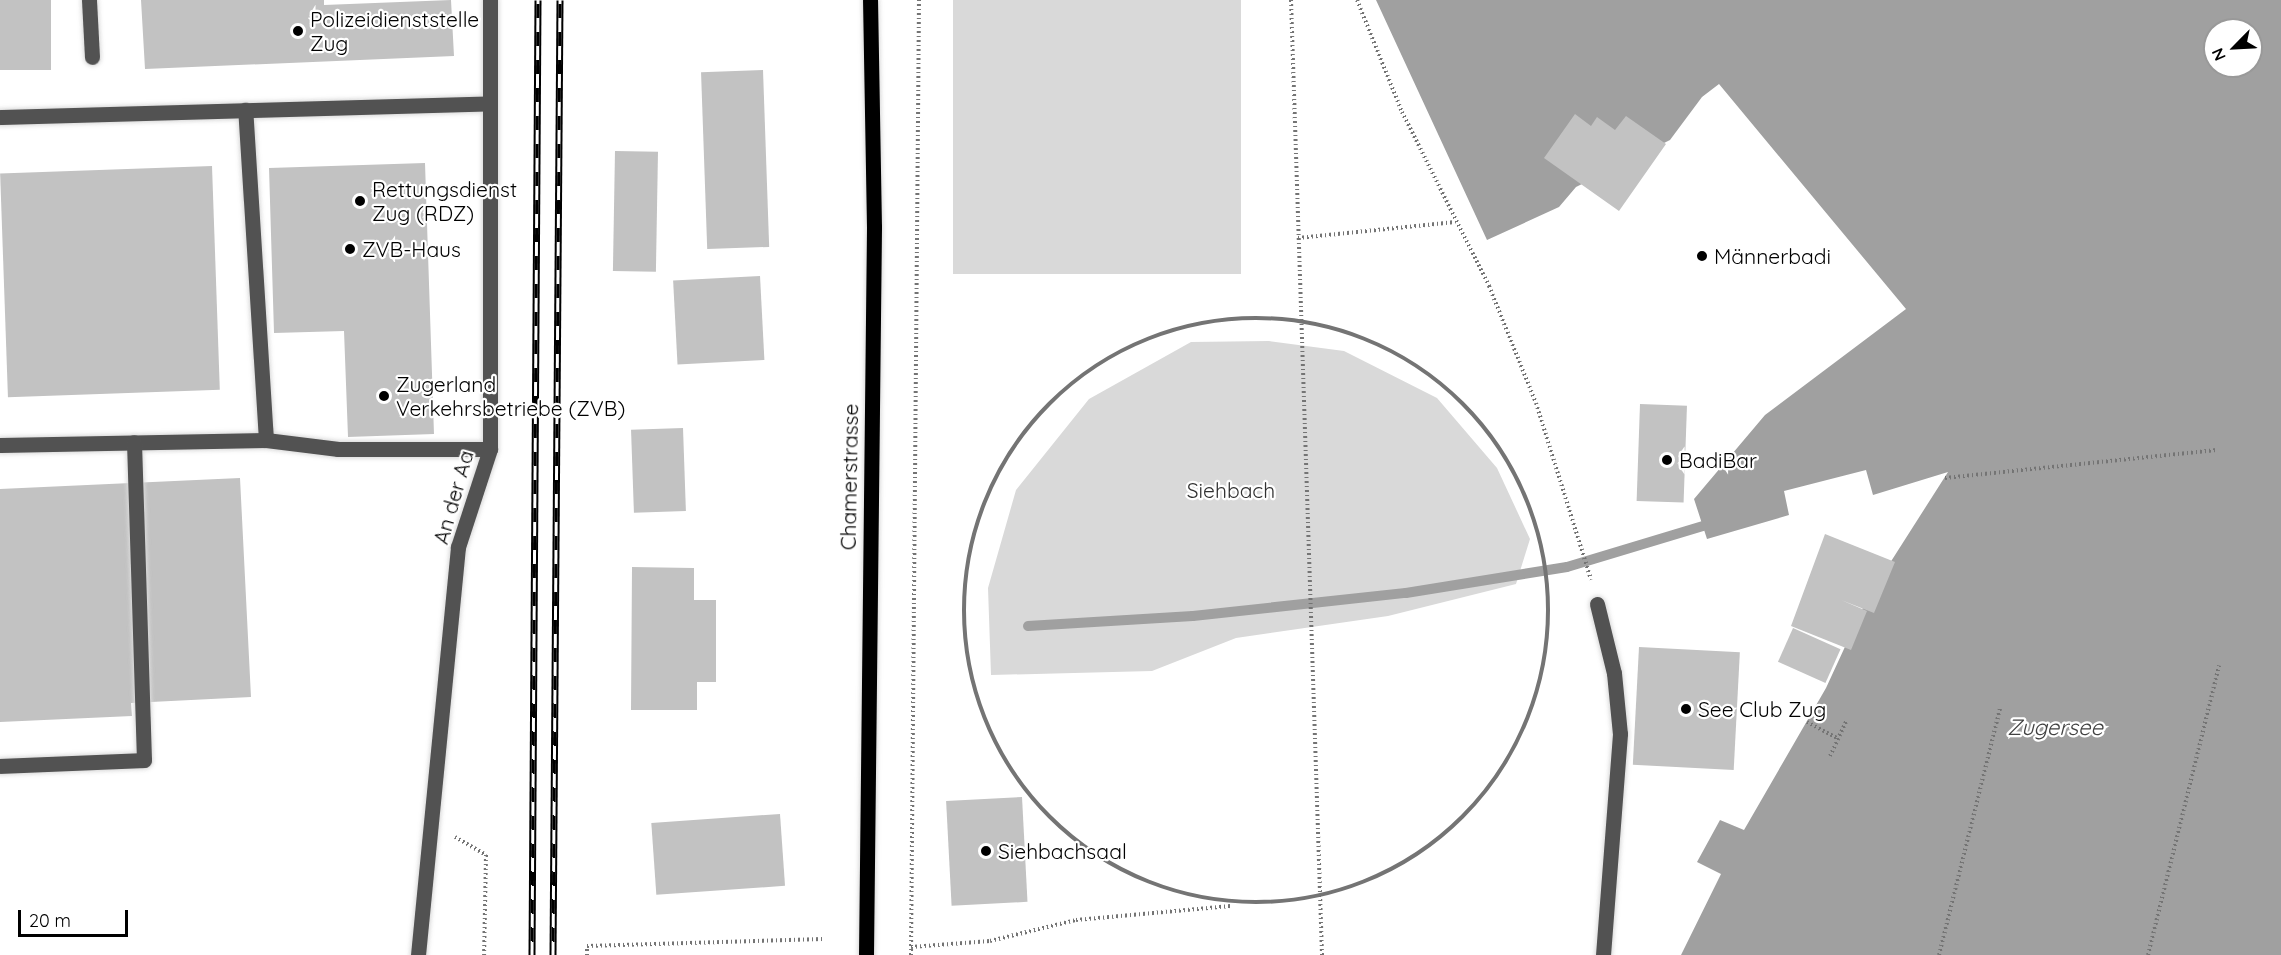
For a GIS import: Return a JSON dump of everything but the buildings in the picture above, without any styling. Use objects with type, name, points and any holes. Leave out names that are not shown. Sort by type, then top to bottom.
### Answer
[{"type":"main road","name":"Chamerstrasse","points":[[867,955],[874,227],[870,0]]},
{"type":"street","points":[[89,0],[92,57]]},
{"type":"street","name":"An der Aa","points":[[418,955],[458,547],[490,449],[488,103],[490,0]]},
{"type":"street","points":[[0,117],[488,103]]},
{"type":"street","points":[[245,110],[266,440]]},
{"type":"street","points":[[0,445],[266,440],[338,449],[490,449]]},
{"type":"street","points":[[0,766],[144,760],[134,442]]},
{"type":"street","points":[[1597,604],[1614,673],[1620,734],[1603,955]]},
{"type":"path","points":[[911,955],[919,0]]},
{"type":"path","points":[[1291,0],[1314,785],[1322,955]]},
{"type":"path","points":[[1357,0],[1455,222],[1510,339],[1575,523],[1597,604]]},
{"type":"path","points":[[1298,238],[1455,222]]},
{"type":"path","points":[[911,947],[990,941],[1076,920],[1234,905],[1318,894],[1370,879],[1422,852],[1494,782],[1536,707],[1550,608],[1538,532],[1514,471],[1462,401],[1379,343],[1302,322],[1202,318],[1111,352],[1035,413],[985,495],[963,595],[975,697],[1026,794],[1095,857],[1146,884],[1234,905]]},
{"type":"path","points":[[1946,478],[2217,450]]},
{"type":"path","points":[[2148,955],[2219,666]]},
{"type":"path","points":[[1939,955],[2000,708]]},
{"type":"path","points":[[1830,756],[1846,721]]},
{"type":"path","points":[[1807,722],[1839,738]]},
{"type":"path","points":[[431,824],[486,855],[484,955]]},
{"type":"path","points":[[587,955],[587,946],[823,939]]},
{"type":"green space","points":[[953,0],[1241,0],[1241,274],[953,274]]},
{"type":"green space","name":"Siehbach","points":[[1269,341],[1344,351],[1437,398],[1497,468],[1530,539],[1516,584],[1388,616],[1236,638],[1152,671],[991,675],[988,588],[1016,490],[1089,399],[1191,342]]},
{"type":"water","name":"Zugersee","points":[[1376,0],[2281,0],[2281,955],[1681,955],[1721,874],[1697,862],[1720,820],[1744,830],[1826,688],[1867,599],[1948,472],[1873,495],[1866,470],[1784,491],[1789,515],[1707,539],[1694,499],[1765,415],[1906,309],[1719,84],[1702,97],[1670,140],[1576,187],[1559,207],[1487,240]]},
{"type":"waterway","points":[[1028,626],[1193,616],[1406,593],[1567,567],[1703,526]]},
{"type":"railway","points":[[532,955],[538,0]]},
{"type":"railway","points":[[553,955],[560,0]]},
{"type":"place","name":"Polizeidienststelle Zug","points":[[298,31]]},
{"type":"place","name":"Rettungsdienst Zug (RDZ)","points":[[360,201]]},
{"type":"place","name":"ZVB-Haus","points":[[350,249]]},
{"type":"place","name":"Männerbadi","points":[[1702,256]]},
{"type":"place","name":"Zugerland Verkehrsbetriebe (ZVB)","points":[[384,396]]},
{"type":"place","name":"BadiBar","points":[[1667,460]]},
{"type":"place","name":"See Club Zug","points":[[1686,709]]},
{"type":"place","name":"Siehbachsaal","points":[[986,851]]}]
